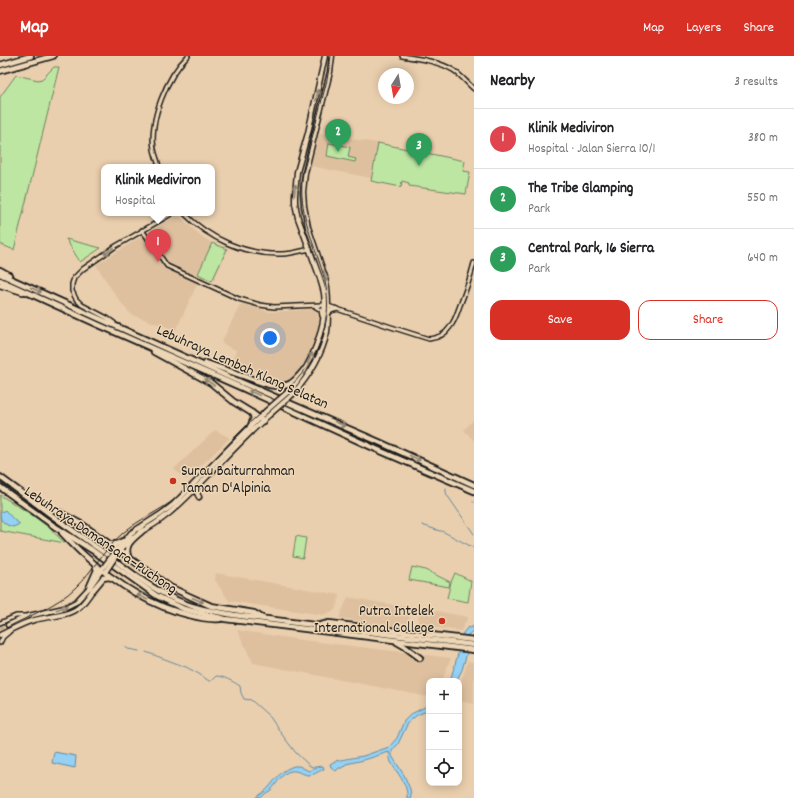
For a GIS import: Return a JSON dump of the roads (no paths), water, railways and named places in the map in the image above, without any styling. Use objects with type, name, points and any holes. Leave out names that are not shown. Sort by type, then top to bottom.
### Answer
[{"type":"highway","points":[[0,65],[31,56]]},
{"type":"highway","points":[[0,71],[53,56]]},
{"type":"highway","points":[[0,270],[9,274],[13,279]]},
{"type":"highway","name":"Lebuhraya Lembah Klang Selatan","points":[[0,274],[474,485]]},
{"type":"highway","name":"Lebuhraya Lembah Klang Selatan","points":[[0,280],[379,451],[474,491]]},
{"type":"highway","points":[[0,285],[30,294]]},
{"type":"highway","points":[[99,325],[154,352],[211,383],[234,402],[252,413],[260,420]]},
{"type":"highway","points":[[189,358],[269,385],[286,386],[297,379],[304,370]]},
{"type":"highway","points":[[250,427],[254,418],[252,413]]},
{"type":"highway","points":[[1,477],[34,502],[67,516],[83,525],[170,587],[211,606],[254,613],[264,619]]},
{"type":"highway","name":"Lebuhraya Damansara–Puchong","points":[[0,488],[157,596],[184,609],[225,619],[453,648],[472,645]]},
{"type":"highway","name":"Lebuhraya Damansara–Puchong","points":[[34,502],[150,586],[187,605],[204,610],[264,619],[320,626],[329,622],[455,640],[472,645]]},
{"type":"highway","points":[[54,526],[94,564],[104,570],[115,580]]},
{"type":"highway","points":[[129,559],[127,553],[128,545],[142,531]]},
{"type":"highway","points":[[109,544],[117,544],[123,541]]},
{"type":"highway","points":[[91,589],[96,572],[94,564]]},
{"type":"highway","points":[[91,589],[103,578],[109,577],[155,604],[182,614],[212,620],[225,619]]},
{"type":"highway","points":[[391,639],[404,646],[420,658]]},
{"type":"main road","points":[[0,635],[24,623],[66,613],[78,608],[118,551],[131,538],[162,516],[250,427],[269,415],[293,394],[306,378],[320,351],[326,333],[328,313],[322,286],[298,218],[295,195],[297,172],[316,99],[325,56]]},
{"type":"main road","points":[[118,551],[123,541],[136,529],[177,508],[260,420],[265,412],[289,391],[304,370],[319,338],[326,306],[327,285],[326,277],[308,227],[303,199],[303,186],[330,72],[332,56]]},
{"type":"main road","points":[[328,313],[336,309]]},
{"type":"main road","points":[[188,496],[198,496],[198,486]]},
{"type":"main road","points":[[8,626],[28,616],[64,608],[76,602],[91,589]]},
{"type":"street","points":[[158,164],[154,149],[156,117],[164,92],[170,80],[188,56]]},
{"type":"street","points":[[402,56],[428,60],[449,68],[459,74],[474,89]]},
{"type":"street","points":[[119,327],[107,318],[82,305],[76,299],[72,291],[74,278],[83,269],[116,246],[168,216]]},
{"type":"street","points":[[187,216],[200,228],[238,248],[264,253],[282,254],[310,249]]},
{"type":"street","points":[[142,230],[167,266],[239,299],[274,307],[326,306],[429,339],[442,335],[451,327],[468,284],[474,263]]},
{"type":"street","points":[[312,306],[321,310],[323,319]]},
{"type":"street","points":[[1,622],[16,616],[28,616]]},
{"type":"street","points":[[0,643],[3,637],[12,630]]},
{"type":"water","points":[[5,510],[20,524],[13,527],[7,525],[1,520],[0,513]]},
{"type":"water","points":[[474,626],[474,630],[468,635],[467,653],[462,670],[458,678],[451,678],[463,633],[468,627],[470,628]]},
{"type":"water","points":[[426,706],[426,711],[417,715],[407,725],[398,744],[392,751],[392,756],[404,775],[410,789],[411,798],[407,798],[406,788],[391,762],[389,752],[346,764],[336,771],[331,767],[330,764],[335,761],[363,756],[389,747],[397,738],[404,721],[411,714]]},
{"type":"water","points":[[54,752],[76,756],[75,768],[52,763]]},
{"type":"water","points":[[299,766],[309,771],[315,767],[323,766],[324,769],[315,774],[309,775],[294,771],[288,772],[282,776],[270,791],[261,798],[256,798],[267,789],[280,774],[286,769]]},
{"type":"waterway","points":[[446,488],[447,495],[474,534]]},
{"type":"waterway","points":[[422,525],[442,531],[474,548]]},
{"type":"waterway","points":[[124,646],[128,649],[139,651]]},
{"type":"waterway","points":[[146,652],[186,667],[209,681],[216,676],[219,676],[240,686],[244,699],[251,700],[270,717],[296,753],[310,766],[316,768]]},
{"type":"tunnel","points":[[0,629],[8,625]]},
{"type":"railway","points":[[8,627],[52,605],[75,588],[116,539],[182,493],[237,435],[292,385],[313,358],[321,341],[326,321],[327,291],[305,218],[302,184],[303,173],[327,80],[331,56]]},
{"type":"place","name":"The Tribe Glamping","points":[[338,152]]},
{"type":"place","name":"Central Park, 16 Sierra","points":[[419,166]]},
{"type":"place","name":"Klinik Mediviron","points":[[158,262]]},
{"type":"place","name":"Surau Baiturrahman Taman D'Alpinia","points":[[173,481]]},
{"type":"place","name":"Putra Intelek International College","points":[[442,621]]}]
